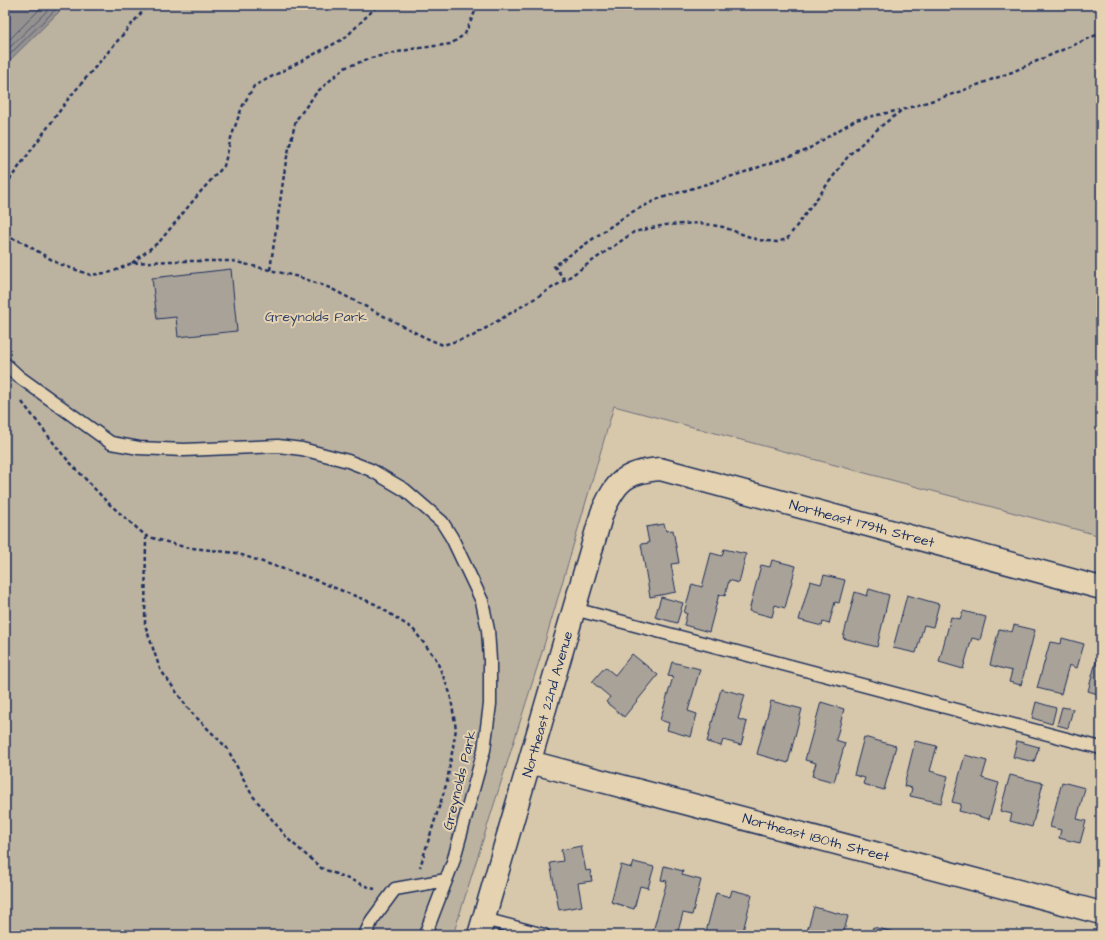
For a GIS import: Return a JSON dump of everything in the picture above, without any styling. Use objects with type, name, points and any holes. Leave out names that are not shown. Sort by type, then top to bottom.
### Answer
[{"type":"street","name":"Northeast 179th Street","points":[[624,479],[634,473],[660,469],[1101,588]]},
{"type":"street","name":"Northeast 22nd Avenue","points":[[482,927],[602,512],[611,494],[624,479]]},
{"type":"street","name":"Northeast 180th Street","points":[[530,762],[1101,913]]},
{"type":"lane","name":"Greynolds Park","points":[[5,364],[18,376],[111,443],[139,448],[184,450],[278,446],[308,450],[348,461],[371,470],[405,490],[442,522],[452,538],[482,601],[488,630],[490,704],[484,750],[453,862],[425,935]]},
{"type":"lane","points":[[574,609],[1101,748]]},
{"type":"lane","points":[[365,935],[372,920],[395,889],[446,880]]},
{"type":"lane","points":[[482,927],[544,935]]},
{"type":"path","points":[[5,186],[69,98],[148,5]]},
{"type":"path","points":[[5,236],[20,241],[59,264],[91,274],[112,272],[132,263],[160,241],[224,166],[231,138],[242,107],[254,86],[345,38],[378,5]]},
{"type":"path","points":[[270,270],[286,161],[296,120],[317,92],[344,68],[371,58],[412,49],[451,44],[465,34],[478,5]]},
{"type":"path","points":[[565,280],[554,266],[630,213],[658,199],[742,173],[805,150],[856,120],[902,110],[956,92],[1012,72],[1101,33]]},
{"type":"path","points":[[132,263],[170,261],[232,261],[299,277],[330,288],[424,337],[443,345],[473,336],[565,280],[634,232],[665,225],[700,223],[723,227],[758,240],[777,242],[787,239],[849,155],[880,127],[902,110]]},
{"type":"path","points":[[19,397],[63,455],[107,502],[146,536],[184,547],[236,553],[313,579],[375,604],[413,629],[436,659],[450,693],[456,729],[447,782],[414,886]]},
{"type":"path","points":[[146,536],[145,625],[160,669],[190,711],[227,748],[252,795],[288,839],[321,868],[371,888],[395,889]]},
{"type":"green space","name":"Greynolds Park","points":[[5,5],[1101,5],[1101,536],[614,406],[542,652],[453,935],[5,935]]},
{"type":"water","points":[[5,5],[66,5],[5,65]]},
{"type":"building","points":[[231,269],[237,331],[178,337],[176,317],[157,319],[152,278]]},
{"type":"building","points":[[664,524],[666,531],[673,530],[679,563],[671,564],[676,592],[650,597],[641,544],[649,543],[646,527]]},
{"type":"building","points":[[724,549],[746,554],[739,583],[729,580],[725,596],[719,594],[709,632],[684,625],[687,613],[684,613],[692,584],[702,587],[711,553],[722,556]]},
{"type":"building","points":[[772,560],[796,566],[785,608],[775,605],[772,617],[749,611],[761,565],[770,567]]},
{"type":"building","points":[[824,575],[845,580],[839,603],[835,602],[829,624],[823,622],[822,626],[799,620],[810,581],[821,584]]},
{"type":"building","points":[[869,589],[889,595],[877,647],[843,638],[855,592],[867,596]]},
{"type":"building","points":[[907,595],[939,604],[933,627],[924,625],[916,653],[893,648]]},
{"type":"building","points":[[661,597],[683,603],[677,623],[655,617]]},
{"type":"building","points":[[963,611],[986,617],[980,640],[972,638],[963,669],[939,662],[951,617],[960,619]]},
{"type":"building","points":[[1014,625],[1035,630],[1021,685],[1009,682],[1012,671],[990,665],[999,629],[1012,632]]},
{"type":"building","points":[[1062,638],[1084,644],[1077,668],[1069,665],[1061,694],[1037,688],[1050,642],[1061,644]]},
{"type":"building","points":[[632,654],[658,675],[624,717],[606,702],[610,697],[592,682],[605,667],[615,675]]},
{"type":"building","points":[[1098,654],[1101,655],[1101,695],[1088,691]]},
{"type":"building","points":[[672,662],[700,669],[688,711],[697,714],[691,737],[667,730],[669,723],[660,720],[673,677],[668,676]]},
{"type":"building","points":[[721,689],[745,695],[738,719],[747,722],[741,745],[723,740],[721,746],[707,742]]},
{"type":"building","points":[[771,701],[802,709],[788,763],[757,754]]},
{"type":"building","points":[[821,702],[844,709],[836,740],[845,743],[834,782],[812,776],[816,763],[805,760]]},
{"type":"building","points":[[1036,702],[1056,708],[1052,724],[1032,718]]},
{"type":"building","points":[[1062,707],[1073,709],[1068,728],[1057,725]]},
{"type":"building","points":[[864,737],[896,746],[884,790],[863,784],[865,778],[854,775]]},
{"type":"building","points":[[915,741],[937,746],[930,771],[948,776],[941,803],[910,796],[912,788],[904,786]]},
{"type":"building","points":[[1017,741],[1039,747],[1034,762],[1013,757]]},
{"type":"building","points":[[965,755],[987,761],[982,778],[999,783],[989,819],[959,811],[961,804],[952,802]]},
{"type":"building","points":[[1010,775],[1043,783],[1032,827],[1010,821],[1012,814],[1000,811]]},
{"type":"building","points":[[1062,782],[1085,788],[1077,819],[1086,821],[1080,843],[1059,838],[1061,830],[1050,827]]},
{"type":"building","points":[[581,846],[586,871],[590,870],[592,881],[578,883],[582,906],[559,910],[550,863],[563,861],[561,850]]},
{"type":"building","points":[[634,862],[654,867],[648,888],[640,886],[634,909],[611,902],[621,865],[632,868]]},
{"type":"building","points":[[664,866],[683,871],[682,875],[701,880],[692,915],[683,913],[677,935],[652,935],[667,881],[661,880]]},
{"type":"building","points":[[732,890],[752,895],[742,935],[718,935],[706,932],[716,893],[730,897]]},
{"type":"building","points":[[814,907],[848,916],[843,935],[806,935]]},
{"type":"building","points":[[873,927],[894,932],[893,935],[859,935],[860,930],[871,933]]}]
